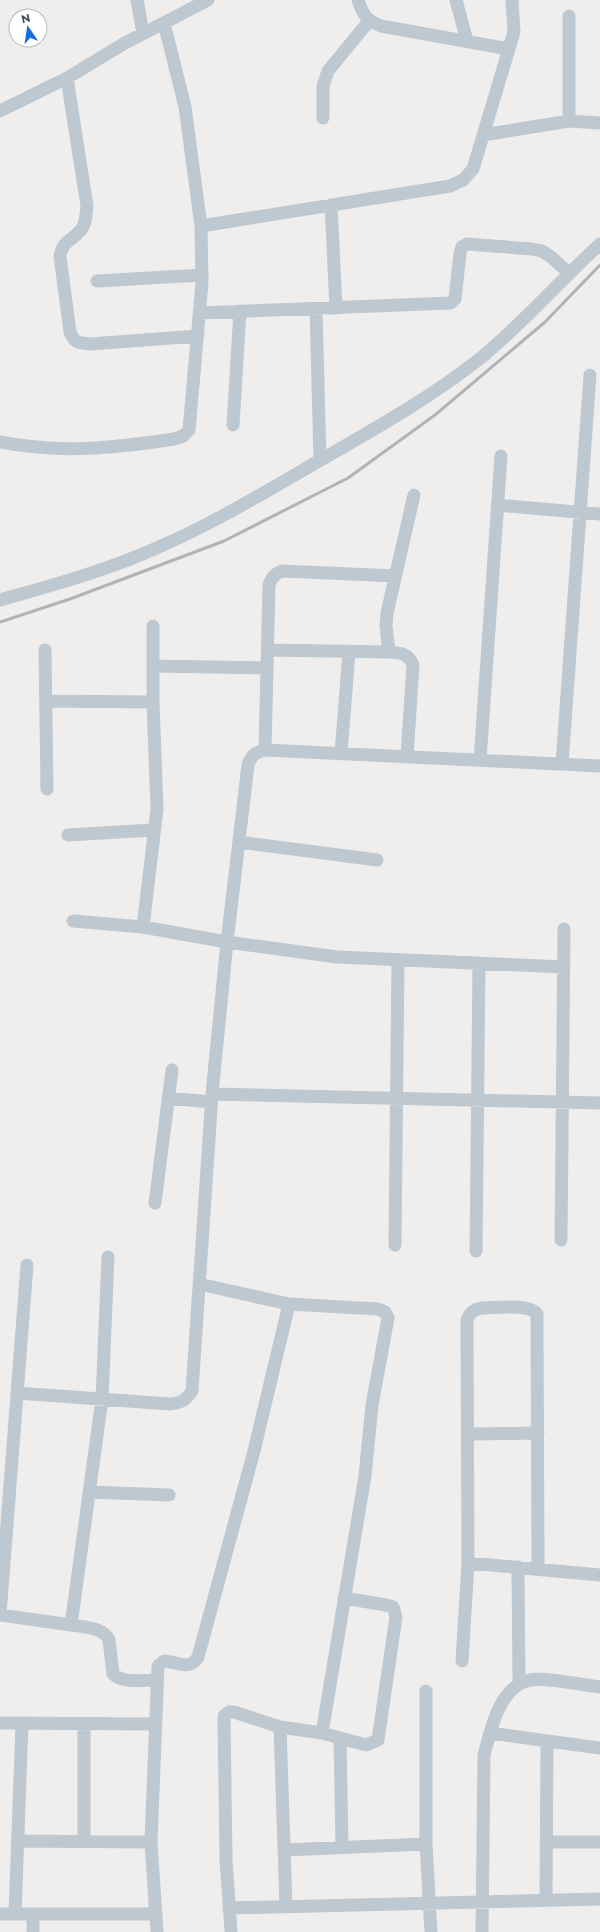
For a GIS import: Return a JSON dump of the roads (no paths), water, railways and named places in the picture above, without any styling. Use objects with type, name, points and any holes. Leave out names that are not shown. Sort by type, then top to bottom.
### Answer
[{"type":"street","points":[[137,0],[143,33]]},
{"type":"street","points":[[0,111],[67,78],[143,33],[208,0]]},
{"type":"street","points":[[358,0],[361,10],[369,21],[381,26],[509,49]]},
{"type":"street","points":[[456,0],[466,41]]},
{"type":"street","points":[[200,226],[450,186],[463,180],[473,169],[514,32],[512,0]]},
{"type":"street","points":[[569,16],[569,121]]},
{"type":"street","points":[[323,118],[323,86],[328,71],[369,21]]},
{"type":"street","points":[[0,442],[38,447],[92,450],[159,441],[183,436],[189,430],[200,313],[202,275],[200,226],[185,106],[164,23]]},
{"type":"street","points":[[67,78],[87,206],[86,217],[82,230],[65,243],[61,248],[60,256],[70,332],[73,340],[78,343],[90,344],[198,336]]},
{"type":"street","points":[[483,135],[569,121],[600,123]]},
{"type":"street","points":[[331,205],[336,308]]},
{"type":"street","points":[[200,313],[451,303],[455,299],[460,253],[462,247],[467,244],[542,251],[569,273]]},
{"type":"street","points":[[0,600],[83,576],[145,553],[217,520],[370,432],[440,387],[482,356],[530,313],[600,244]]},
{"type":"street","points":[[97,281],[202,275]]},
{"type":"street","points":[[316,309],[320,460]]},
{"type":"street","points":[[233,425],[240,311]]},
{"type":"street","points":[[562,764],[590,375]]},
{"type":"street","points":[[480,760],[501,456]]},
{"type":"street","points":[[389,652],[386,626],[395,576],[414,495]]},
{"type":"street","points":[[497,505],[600,514]]},
{"type":"street","points":[[265,750],[269,585],[271,578],[276,573],[283,571],[395,576]]},
{"type":"street","points":[[143,927],[153,830],[157,809],[152,626]]},
{"type":"street","points":[[45,650],[47,789]]},
{"type":"street","points":[[268,650],[389,652],[404,654],[410,657],[413,665],[408,756]]},
{"type":"street","points":[[341,754],[349,652]]},
{"type":"street","points":[[153,666],[267,668]]},
{"type":"street","points":[[46,701],[153,702]]},
{"type":"street","points":[[17,1393],[170,1404],[179,1403],[187,1399],[192,1391],[212,1098],[239,842],[248,765],[251,757],[257,752],[265,750],[600,766]]},
{"type":"street","points":[[68,835],[153,830]]},
{"type":"street","points":[[239,842],[377,860]]},
{"type":"street","points":[[73,921],[143,927],[228,942],[337,957],[564,967]]},
{"type":"street","points":[[561,1240],[564,929]]},
{"type":"street","points":[[395,1245],[398,960]]},
{"type":"street","points":[[476,1251],[479,963]]},
{"type":"street","points":[[154,1203],[172,1070]]},
{"type":"street","points":[[168,1098],[397,1099],[600,1103]]},
{"type":"street","points":[[71,1625],[102,1399],[108,1257]]},
{"type":"street","points":[[27,1265],[0,1615],[100,1630],[109,1640],[113,1674],[118,1679],[157,1680]]},
{"type":"street","points":[[199,1284],[289,1304],[378,1309],[385,1312],[388,1318],[372,1405],[365,1476],[322,1733]]},
{"type":"street","points":[[157,1932],[152,1842],[158,1666],[164,1661],[187,1666],[194,1663],[198,1657],[254,1451],[289,1304]]},
{"type":"street","points":[[462,1660],[468,1563],[467,1320],[469,1314],[476,1309],[526,1307],[534,1310],[537,1314],[538,1569]]},
{"type":"street","points":[[468,1434],[538,1433]]},
{"type":"street","points":[[89,1492],[170,1495]]},
{"type":"street","points":[[468,1563],[600,1575]]},
{"type":"street","points":[[518,1567],[519,1684]]},
{"type":"street","points":[[230,1932],[226,1859],[224,1716],[229,1712],[234,1712],[280,1727],[322,1733],[366,1745],[378,1740],[396,1617],[393,1607],[386,1604],[344,1598]]},
{"type":"street","points":[[482,1932],[481,1901],[484,1755],[500,1706],[510,1691],[519,1684],[530,1680],[600,1687]]},
{"type":"street","points":[[426,1691],[426,1844],[431,1902],[431,1932]]},
{"type":"street","points":[[0,1724],[155,1724]]},
{"type":"street","points":[[15,1914],[22,1724]]},
{"type":"street","points":[[84,1724],[84,1842]]},
{"type":"street","points":[[280,1727],[286,1906]]},
{"type":"street","points":[[490,1733],[600,1748]]},
{"type":"street","points":[[340,1738],[342,1847]]},
{"type":"street","points":[[546,1900],[547,1741]]},
{"type":"street","points":[[17,1842],[152,1842]]},
{"type":"street","points":[[546,1842],[600,1842]]},
{"type":"street","points":[[284,1850],[426,1844]]},
{"type":"street","points":[[229,1908],[431,1902],[600,1900]]},
{"type":"street","points":[[0,1914],[156,1914]]},
{"type":"street","points":[[33,1914],[33,1932]]},
{"type":"railway","points":[[0,622],[70,599],[224,541],[348,478],[435,415],[545,322],[600,265]]}]
